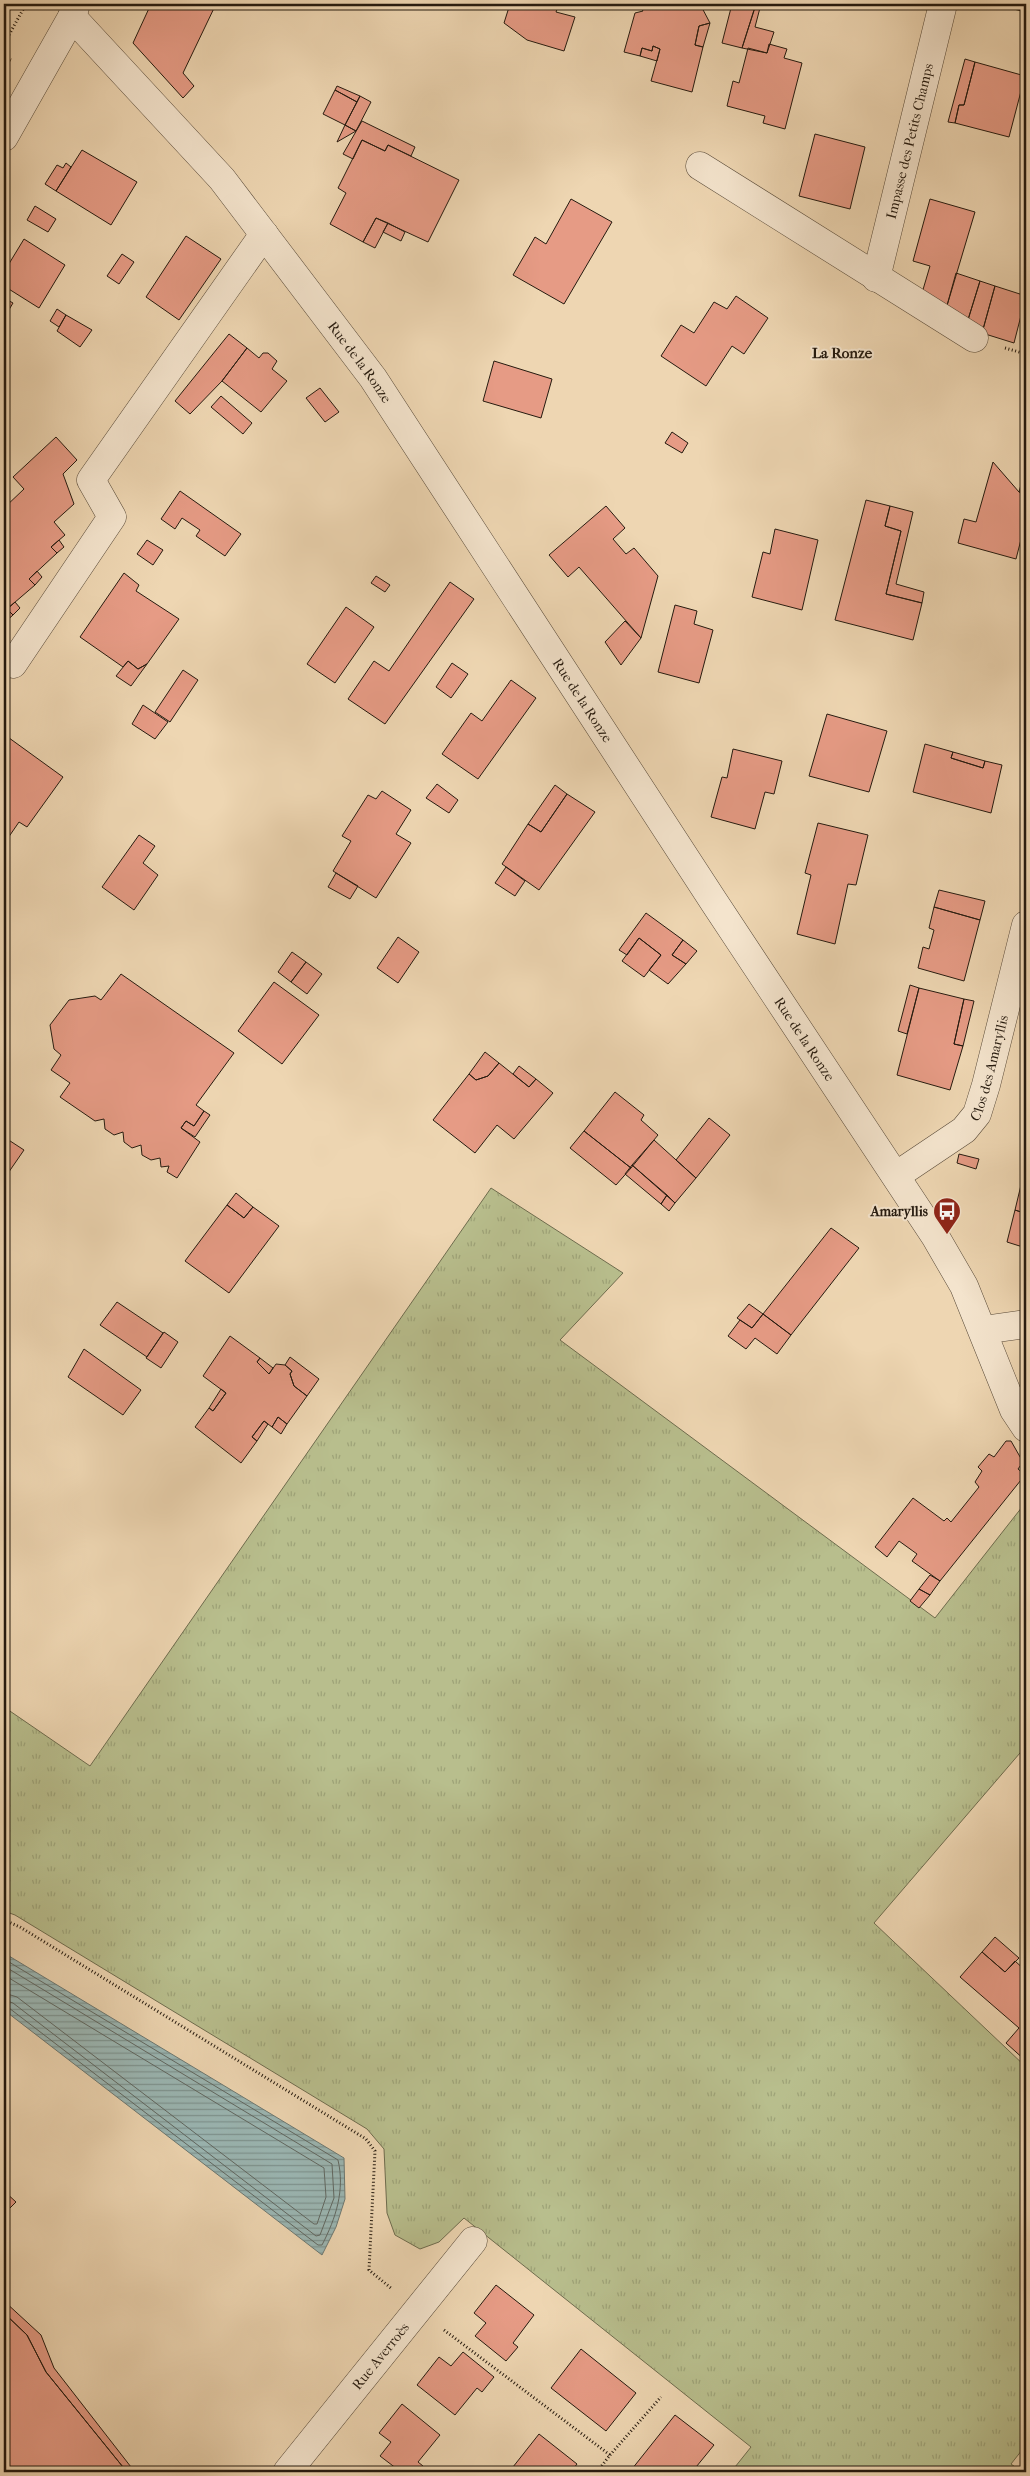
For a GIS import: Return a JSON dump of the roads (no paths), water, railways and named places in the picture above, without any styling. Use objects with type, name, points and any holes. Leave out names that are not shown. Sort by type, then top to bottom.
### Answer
[{"type":"street","name":"Impasse des Petits Champs","points":[[876,278],[943,4]]},
{"type":"street","points":[[4,136],[74,10]]},
{"type":"street","name":"Rue de la Ronze","points":[[74,10],[222,179],[373,378],[714,902],[897,1175],[964,1286],[1014,1410],[1026,1428]]},
{"type":"street","points":[[700,166],[974,338]]},
{"type":"street","points":[[13,664],[112,517],[91,480],[264,234]]},
{"type":"street","name":"Clos des Amaryllis","points":[[897,1175],[964,1130],[976,1114],[986,1085],[1026,924]]},
{"type":"street","points":[[983,1330],[1026,1324]]},
{"type":"street","name":"Rue Averroès","points":[[287,2472],[473,2241]]},
{"type":"water","points":[[4,1953],[344,2158],[345,2199],[336,2227],[322,2255],[4,2010]]},
{"type":"place","name":"Amaryllis","points":[[947,1235]]},
{"type":"district","name":"La Ronze","points":[[842,353]]}]
